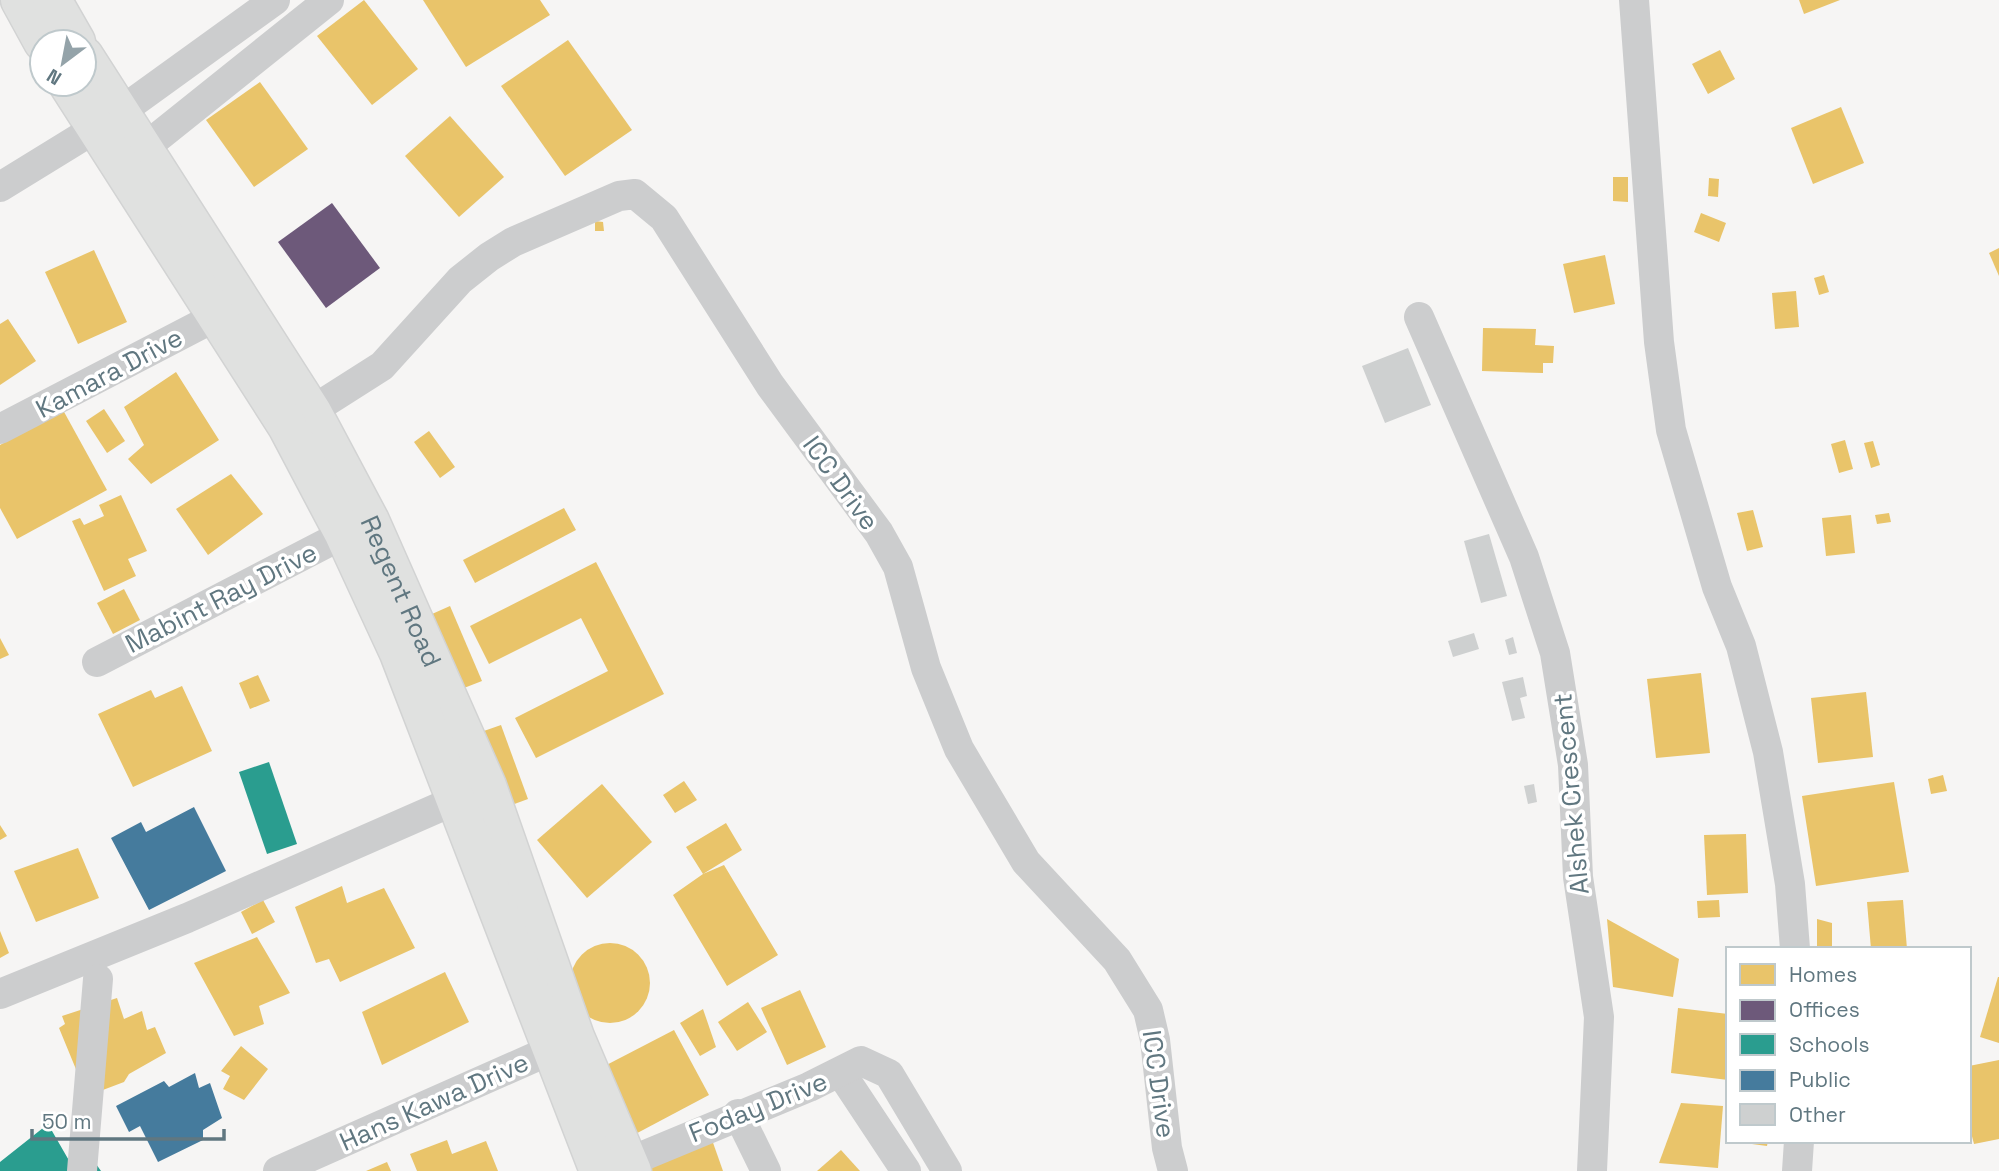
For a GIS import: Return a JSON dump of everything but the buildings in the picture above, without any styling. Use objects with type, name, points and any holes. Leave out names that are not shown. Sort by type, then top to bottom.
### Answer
[{"type":"main road","points":[[20,0],[35,28]]},
{"type":"main road","points":[[51,0],[68,28]]},
{"type":"main road","name":"Regent Road","points":[[98,94],[108,120],[217,316],[300,419],[344,534],[412,647],[487,786],[575,1037],[616,1169]]},
{"type":"main road","name":"Regent Road","points":[[84,98],[143,149],[300,419],[370,522],[412,647],[456,800],[551,1050],[616,1169]]},
{"type":"street","points":[[0,187],[108,120],[275,0]]},
{"type":"street","points":[[143,149],[329,0]]},
{"type":"street","points":[[1634,0],[1659,342],[1671,430],[1713,577],[1741,646],[1768,752],[1790,884],[1795,947]]},
{"type":"street","name":"ICC Drive","points":[[300,419],[382,366],[460,280],[513,242],[619,197],[635,194],[664,218],[770,385],[878,533],[898,566],[926,668],[959,750],[1004,826],[1026,862],[1117,960],[1148,1010],[1155,1040],[1167,1148],[1173,1171]]},
{"type":"street","name":"Kamara Drive","points":[[0,429],[217,316]]},
{"type":"street","name":"Alshek Crescent","points":[[1419,317],[1524,557],[1555,653],[1573,765],[1578,877],[1599,1017],[1592,1171]]},
{"type":"street","name":"Mabint Ray Drive","points":[[97,662],[344,534]]},
{"type":"street","points":[[0,994],[187,918],[456,800]]},
{"type":"street","points":[[82,1171],[98,979]]},
{"type":"street","name":"Hans Kawa Drive","points":[[278,1171],[551,1050]]},
{"type":"street","points":[[841,1073],[861,1061],[889,1074],[947,1171]]},
{"type":"street","name":"Foday Drive","points":[[616,1169],[738,1114],[841,1073],[906,1171]]},
{"type":"street","points":[[738,1114],[766,1171]]},
{"type":"street","points":[[1797,1171],[1799,1143]]}]
